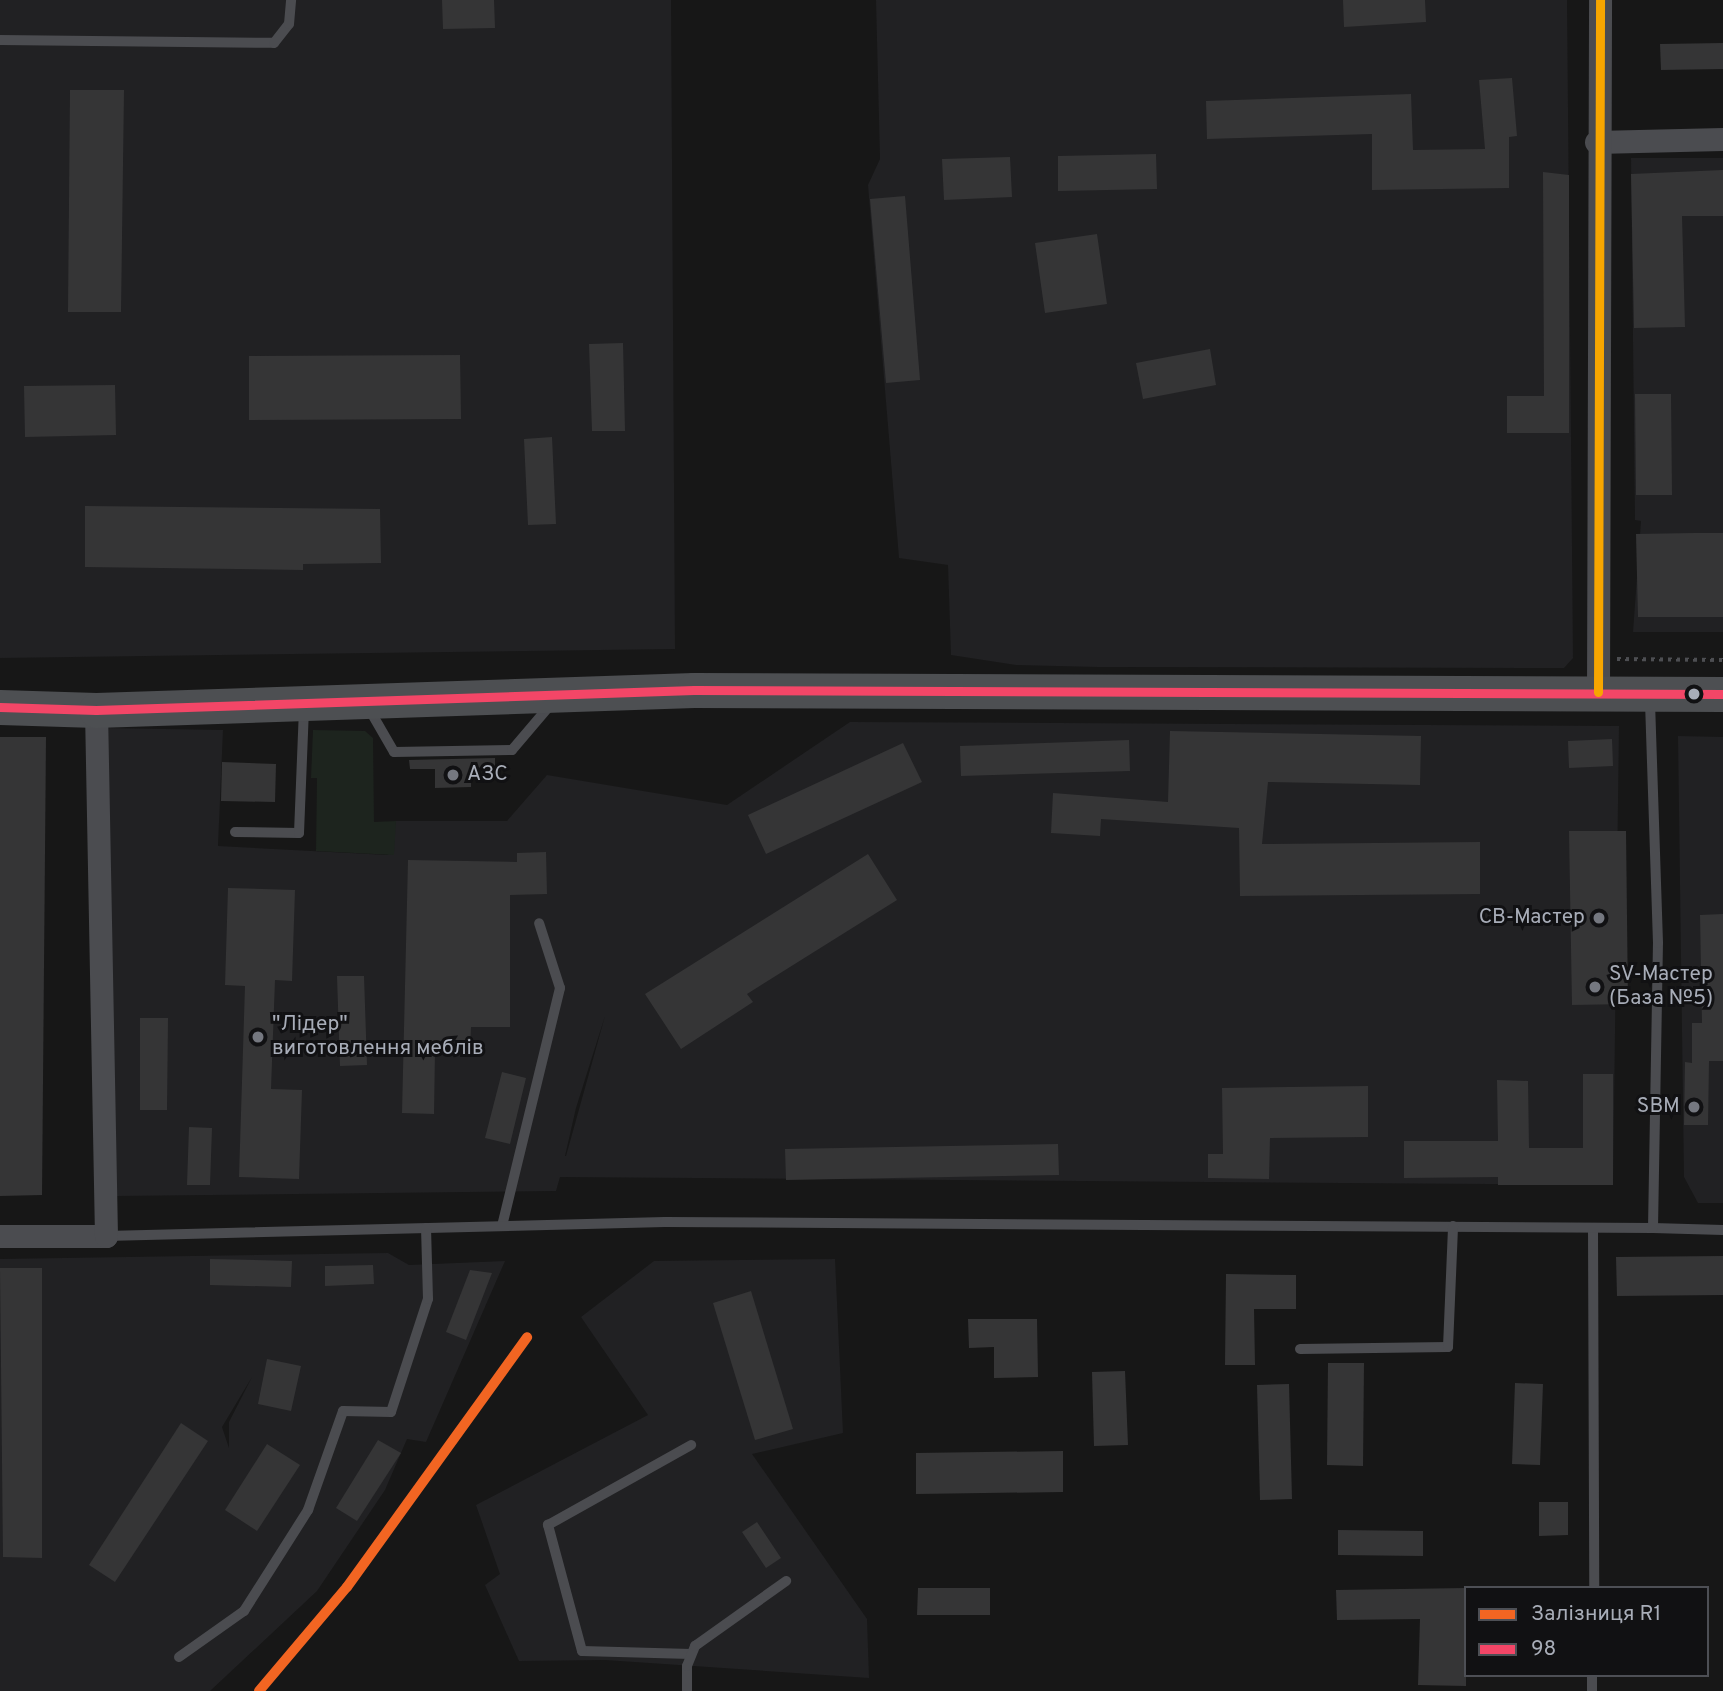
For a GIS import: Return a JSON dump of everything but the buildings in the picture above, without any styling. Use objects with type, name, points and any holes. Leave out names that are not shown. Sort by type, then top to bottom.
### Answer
[{"type":"main road","points":[[0,707],[96,710],[304,702],[558,697],[694,690],[1598,676],[1649,693],[1723,694]]},
{"type":"street","points":[[1598,676],[1597,142],[1600,0]]},
{"type":"street","points":[[1597,142],[1723,139]]},
{"type":"street","points":[[0,1236],[106,1236],[96,710]]},
{"type":"lane","points":[[0,40],[274,43],[289,24],[291,0]]},
{"type":"lane","points":[[1649,693],[1658,943],[1653,1228]]},
{"type":"lane","points":[[365,702],[394,752],[513,750],[558,697]]},
{"type":"lane","points":[[235,832],[299,832],[304,702]]},
{"type":"lane","points":[[502,1226],[560,988],[539,923]]},
{"type":"lane","points":[[106,1236],[665,1222],[1723,1230]]},
{"type":"lane","points":[[1300,1349],[1448,1347],[1453,1226]]},
{"type":"lane","points":[[179,1657],[244,1611],[308,1510],[343,1411],[391,1412],[428,1299],[426,1228]]},
{"type":"lane","points":[[1593,1229],[1594,1586]]},
{"type":"lane","points":[[691,1445],[548,1525],[582,1651],[691,1654]]},
{"type":"lane","points":[[687,1691],[691,1654],[695,1646],[786,1581]]},
{"type":"path","points":[[1598,676],[1723,660]]},
{"type":"shaded area","points":[[0,0],[671,0],[675,649],[0,658]]},
{"type":"shaded area","points":[[876,0],[1567,0],[1573,658],[1564,668],[1098,667],[1016,665],[951,655],[948,565],[899,558],[868,185],[880,159]]},
{"type":"shaded area","points":[[1631,158],[1723,158],[1723,632],[1633,632],[1641,521],[1635,520]]},
{"type":"shaded area","points":[[850,722],[1619,726],[1613,1185],[560,1177],[556,1191],[116,1196],[105,728],[223,730],[218,846],[388,855],[396,821],[507,821],[547,775],[727,805]],"holes":[[[605,1016],[566,1156],[576,1108]]]},
{"type":"shaded area","points":[[313,730],[365,731],[373,738],[374,822],[396,821],[394,855],[316,851],[317,778],[311,778]]},
{"type":"shaded area","points":[[1678,736],[1723,737],[1723,1203],[1698,1203],[1684,1177]]},
{"type":"shaded area","points":[[388,1253],[409,1265],[505,1261],[426,1442],[407,1439],[385,1490],[317,1591],[210,1691],[0,1691],[0,1259]],"holes":[[[252,1377],[229,1422],[229,1448],[222,1427]]]},
{"type":"shaded area","points":[[835,1259],[843,1433],[752,1454],[867,1619],[869,1678],[605,1660],[519,1661],[485,1585],[500,1574],[476,1505],[648,1415],[581,1317],[654,1261]]},
{"type":"rail line","name":"R1","points":[[259,1691],[347,1587],[527,1337]]},
{"type":"transit line","points":[[1598,692],[1600,0]]},
{"type":"transit line","name":"98","points":[[0,707],[96,710],[694,690],[1723,694]]},
{"type":"place","name":"АЗС","points":[[453,775]]},
{"type":"place","name":"СВ-Мастер","points":[[1599,918]]},
{"type":"place","name":"SV-Мастер (База №5)","points":[[1595,987]]},
{"type":"place","name":"\"Лідер\" виготовлення меблів","points":[[258,1037]]},
{"type":"place","name":"SBM","points":[[1694,1107]]}]
